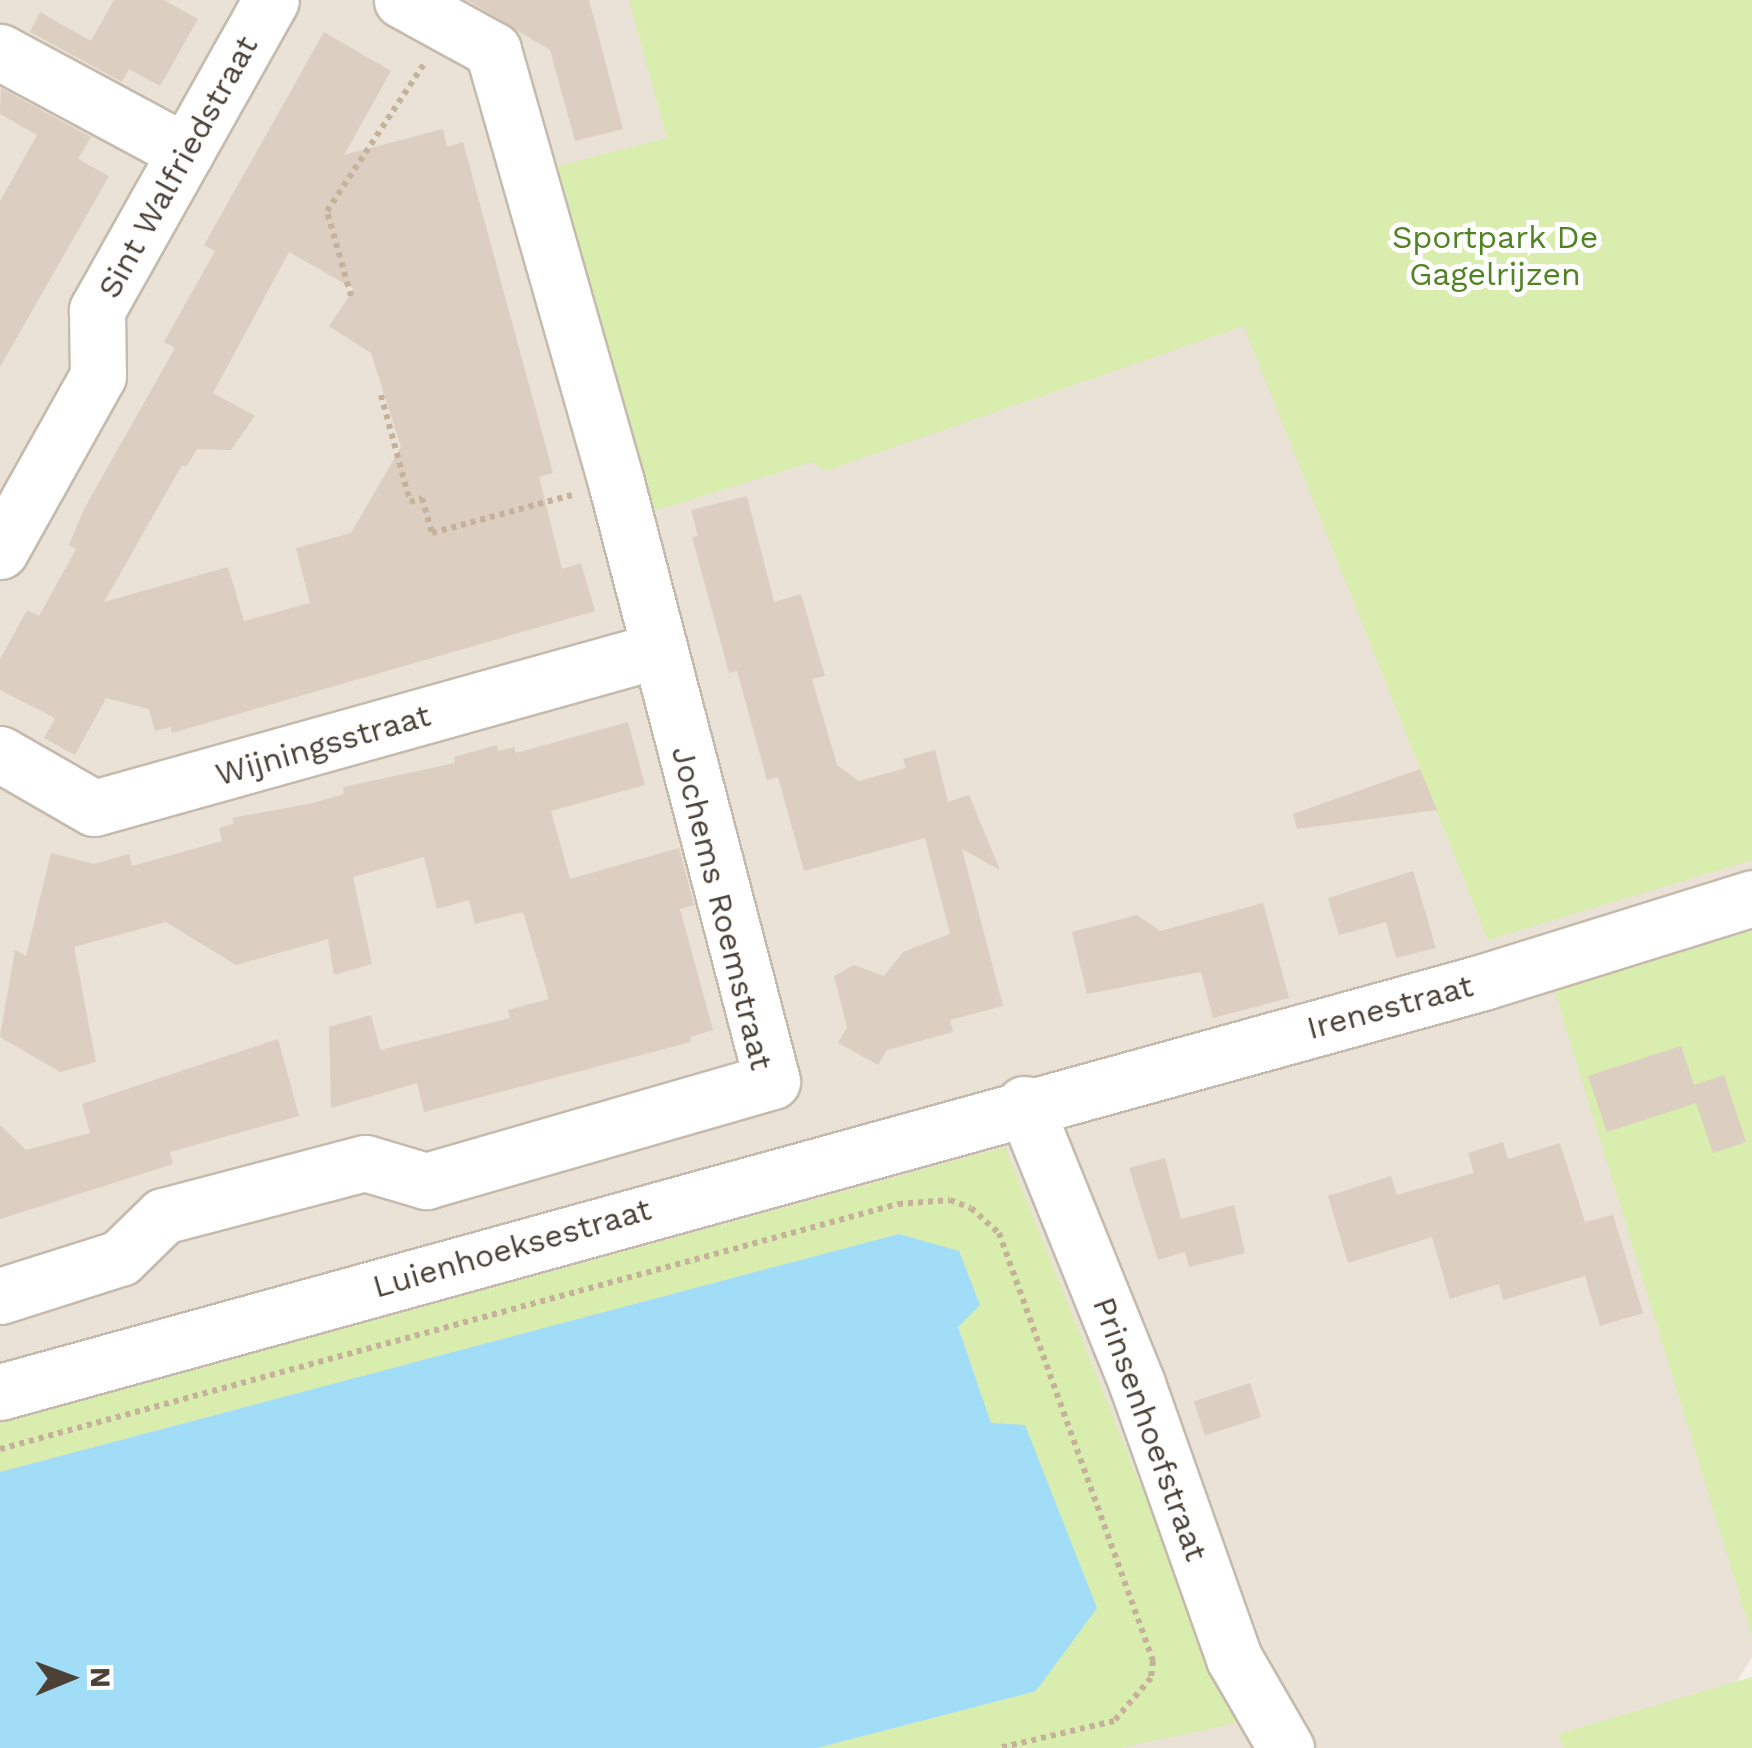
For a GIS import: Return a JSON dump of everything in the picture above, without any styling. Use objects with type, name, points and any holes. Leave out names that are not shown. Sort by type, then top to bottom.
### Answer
[{"type":"street","name":"Sint Walfriedstraat","points":[[0,551],[98,376],[97,310],[272,0]]},
{"type":"street","name":"Jochems Roemstraat","points":[[0,1296],[120,1258],[163,1216],[365,1163],[426,1181],[772,1081],[655,652],[616,482],[493,50],[426,12]]},
{"type":"street","points":[[0,52],[186,152]]},
{"type":"street","name":"Wijningsstraat","points":[[0,754],[94,808],[655,652]]},
{"type":"street","name":"Irenestraat","points":[[1024,1104],[1483,982],[1752,898]]},
{"type":"street","name":"Luienhoeksestraat","points":[[0,1392],[1024,1104]]},
{"type":"street","name":"Prinsenhoefstraat","points":[[1024,1104],[1137,1384],[1234,1658],[1286,1748]]},
{"type":"path","points":[[352,296],[328,211],[426,12]]},
{"type":"path","points":[[381,395],[410,502],[422,498],[432,534],[616,482]]},
{"type":"path","points":[[0,1448],[898,1204],[950,1200],[972,1208],[999,1233],[1152,1661],[1151,1678],[1114,1721],[998,1748]]},
{"type":"shaded area","points":[[0,0],[1752,0],[1752,1657],[1696,1748],[92,1748],[0,1503]]},
{"type":"green space","name":"Sportpark De Gagelrijzen","points":[[629,0],[1752,0],[1752,860],[1488,940],[1244,326],[825,471],[812,462],[651,512],[554,167],[667,138]]},
{"type":"green space","points":[[1752,924],[1752,1636],[1553,986]]},
{"type":"green space","points":[[1005,1147],[1216,1674],[1251,1720],[1120,1748],[817,1748],[1036,1691],[1025,1426],[991,1424],[958,1326],[899,1234],[0,1472],[0,1423]]},
{"type":"green space","points":[[1752,1677],[1752,1748],[1564,1748],[1558,1734]]},
{"type":"water","points":[[899,1234],[959,1251],[980,1305],[958,1327],[991,1423],[1025,1425],[1097,1608],[1036,1691],[817,1748],[0,1748],[0,1472]]},
{"type":"building","points":[[114,0],[164,0],[198,19],[160,86],[129,69],[122,82],[30,32],[40,12],[91,41]]},
{"type":"building","points":[[467,0],[589,0],[623,129],[575,141],[550,50]]},
{"type":"building","points":[[324,32],[391,71],[344,155],[443,129],[447,147],[463,142],[553,473],[539,477],[562,569],[581,563],[595,611],[172,733],[171,727],[155,731],[149,709],[106,698],[75,755],[44,738],[55,718],[0,690],[0,659],[27,610],[39,616],[76,549],[69,545],[84,509],[175,348],[164,342],[215,251],[204,245]],"holes":[[[289,252],[354,289],[329,326],[371,353],[401,447],[351,533],[296,548],[310,603],[244,621],[228,567],[104,602],[182,465],[186,467],[197,449],[231,450],[255,416],[213,393]]]},
{"type":"building","points":[[1,88],[91,137],[78,159],[109,176],[0,367],[0,201],[37,135],[0,114]]},
{"type":"building","points":[[747,496],[774,602],[801,594],[825,676],[812,679],[837,765],[859,781],[906,768],[903,759],[935,750],[948,802],[969,795],[1000,870],[962,849],[1003,1006],[950,1020],[953,1032],[887,1050],[878,1065],[838,1043],[847,1027],[834,976],[854,965],[884,976],[903,952],[950,934],[925,838],[804,871],[778,777],[767,780],[737,671],[729,673],[692,537],[698,536],[691,510]]},
{"type":"building","points":[[628,722],[645,785],[551,811],[570,879],[679,848],[694,905],[680,909],[713,1030],[690,1037],[691,1042],[424,1112],[417,1083],[331,1108],[329,1027],[371,1015],[380,1050],[510,1018],[508,1010],[549,999],[523,912],[475,924],[469,900],[437,909],[424,857],[353,877],[372,964],[334,975],[328,939],[236,965],[166,922],[74,947],[96,1062],[60,1072],[0,1037],[15,950],[26,956],[51,853],[94,864],[129,854],[132,866],[222,841],[219,828],[234,824],[232,818],[313,803],[344,794],[343,787],[455,763],[454,757],[497,745],[498,751],[514,747],[516,753]]},
{"type":"building","points":[[1420,769],[1437,810],[1297,829],[1293,814]]},
{"type":"building","points":[[1413,871],[1436,948],[1396,958],[1386,922],[1339,935],[1328,898]]},
{"type":"building","points":[[1263,903],[1289,998],[1213,1018],[1201,972],[1087,994],[1072,932],[1137,915],[1160,931]]},
{"type":"building","points":[[278,1039],[299,1116],[170,1152],[173,1164],[0,1219],[0,1125],[26,1150],[90,1133],[82,1104]]},
{"type":"building","points":[[1681,1046],[1694,1085],[1724,1075],[1746,1142],[1713,1153],[1696,1103],[1607,1132],[1588,1076]]},
{"type":"building","points":[[1503,1142],[1508,1159],[1560,1143],[1585,1222],[1613,1215],[1643,1313],[1600,1326],[1585,1276],[1503,1300],[1499,1284],[1450,1299],[1432,1237],[1348,1263],[1328,1196],[1391,1176],[1397,1195],[1474,1173],[1468,1153]]},
{"type":"building","points":[[1165,1158],[1181,1219],[1234,1205],[1245,1253],[1189,1267],[1185,1252],[1158,1260],[1129,1168]]},
{"type":"building","points":[[1250,1383],[1261,1417],[1205,1435],[1194,1401]]}]
